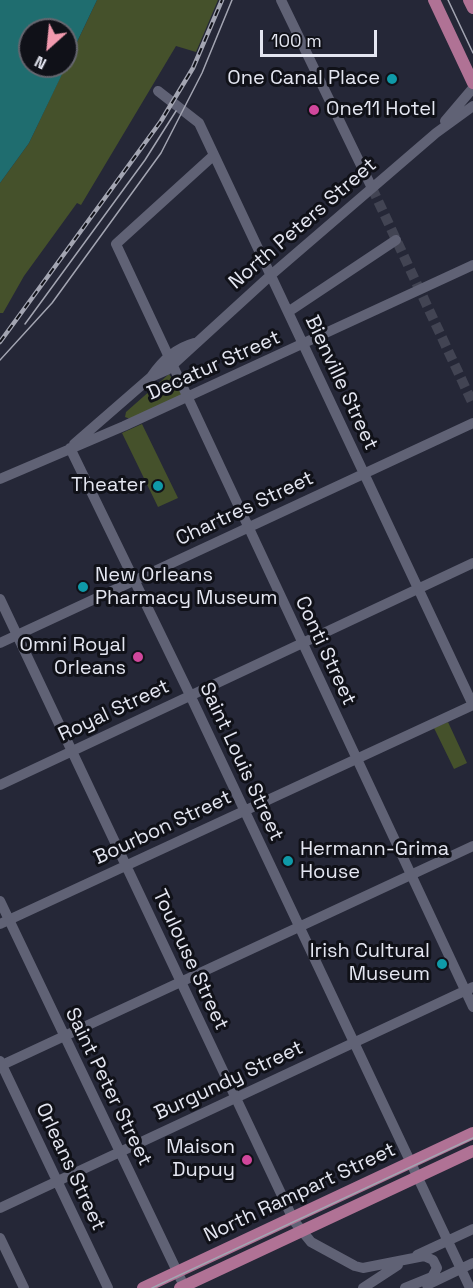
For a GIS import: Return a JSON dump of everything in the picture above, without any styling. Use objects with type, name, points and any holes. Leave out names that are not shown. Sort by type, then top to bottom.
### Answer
[{"type":"main road","points":[[434,0],[473,83]]},
{"type":"main road","points":[[469,0],[473,8]]},
{"type":"main road","name":"North Rampart Street","points":[[143,1288],[473,1133]]},
{"type":"main road","name":"North Rampart Street","points":[[183,1287],[473,1151]]},
{"type":"street","points":[[281,0],[372,188]]},
{"type":"street","name":"North Peters Street","points":[[436,133],[473,88]]},
{"type":"street","name":"Bienville Street","points":[[158,91],[199,123],[473,705]]},
{"type":"street","name":"North Peters Street","points":[[70,448],[151,378],[162,374],[181,346],[194,343],[436,133],[473,106]]},
{"type":"street","name":"Conti Street","points":[[214,155],[116,244],[356,759],[469,989],[473,1007]]},
{"type":"street","points":[[288,312],[396,240]]},
{"type":"street","name":"Decatur Street","points":[[0,479],[304,345],[473,265]]},
{"type":"street","name":"Chartres Street","points":[[0,643],[473,423]]},
{"type":"street","name":"Saint Louis Street","points":[[70,448],[190,695],[470,1288]]},
{"type":"street","name":"Royal Street","points":[[0,785],[473,563]]},
{"type":"street","name":"Toulouse Street","points":[[0,599],[292,1218],[300,1231],[318,1246],[355,1266],[363,1268],[404,1261]]},
{"type":"street","name":"Bourbon Street","points":[[4,922],[473,705]]},
{"type":"street","points":[[1,1064],[473,846]]},
{"type":"street","name":"Saint Peter Street","points":[[0,901],[4,922],[64,1036],[183,1287]]},
{"type":"street","name":"Burgundy Street","points":[[0,1208],[469,989]]},
{"type":"street","name":"Orleans Street","points":[[1,1064],[108,1288]]},
{"type":"street","points":[[363,1288],[404,1261],[473,1229]]},
{"type":"street","points":[[0,1238],[24,1288]]},
{"type":"street","points":[[454,1253],[466,1262],[473,1263]]},
{"type":"street","points":[[404,1261],[424,1256],[433,1260],[437,1268],[432,1277],[405,1288]]},
{"type":"street","points":[[420,1288],[473,1263]]},
{"type":"shaded area","points":[[0,0],[97,0],[78,40],[78,18],[18,18],[18,78],[60,78],[29,143],[0,183]]},
{"type":"shaded area","points":[[97,0],[218,0],[196,52],[176,46],[81,205],[77,203],[24,276],[3,313],[0,313],[0,183],[29,143],[60,78],[78,78],[78,40]]},
{"type":"shaded area","points":[[169,374],[182,393],[180,396],[130,419],[125,417],[126,412]]},
{"type":"shaded area","points":[[142,424],[178,498],[158,507],[122,433]]},
{"type":"shaded area","points":[[448,722],[467,763],[454,769],[434,728]]},
{"type":"tunnel","points":[[372,188],[473,404]]},
{"type":"tram line","points":[[0,360],[52,303],[161,153],[202,73],[232,0]]},
{"type":"tram line","points":[[448,0],[473,53]]},
{"type":"tram line","points":[[25,324],[145,160],[176,111]]},
{"type":"tram line","points":[[152,1288],[473,1138]]},
{"type":"railway","points":[[0,342],[161,121],[193,68],[222,0]]},
{"type":"place","name":"One Canal Place","points":[[392,79]]},
{"type":"place","name":"One11 Hotel","points":[[314,110]]},
{"type":"place","name":"Theater","points":[[158,486]]},
{"type":"place","name":"New Orleans Pharmacy Museum","points":[[83,587]]},
{"type":"place","name":"Omni Royal Orleans","points":[[138,657]]},
{"type":"place","name":"Hermann-Grima House","points":[[288,861]]},
{"type":"place","name":"Irish Cultural Museum","points":[[442,964]]},
{"type":"place","name":"Maison Dupuy","points":[[247,1160]]}]
